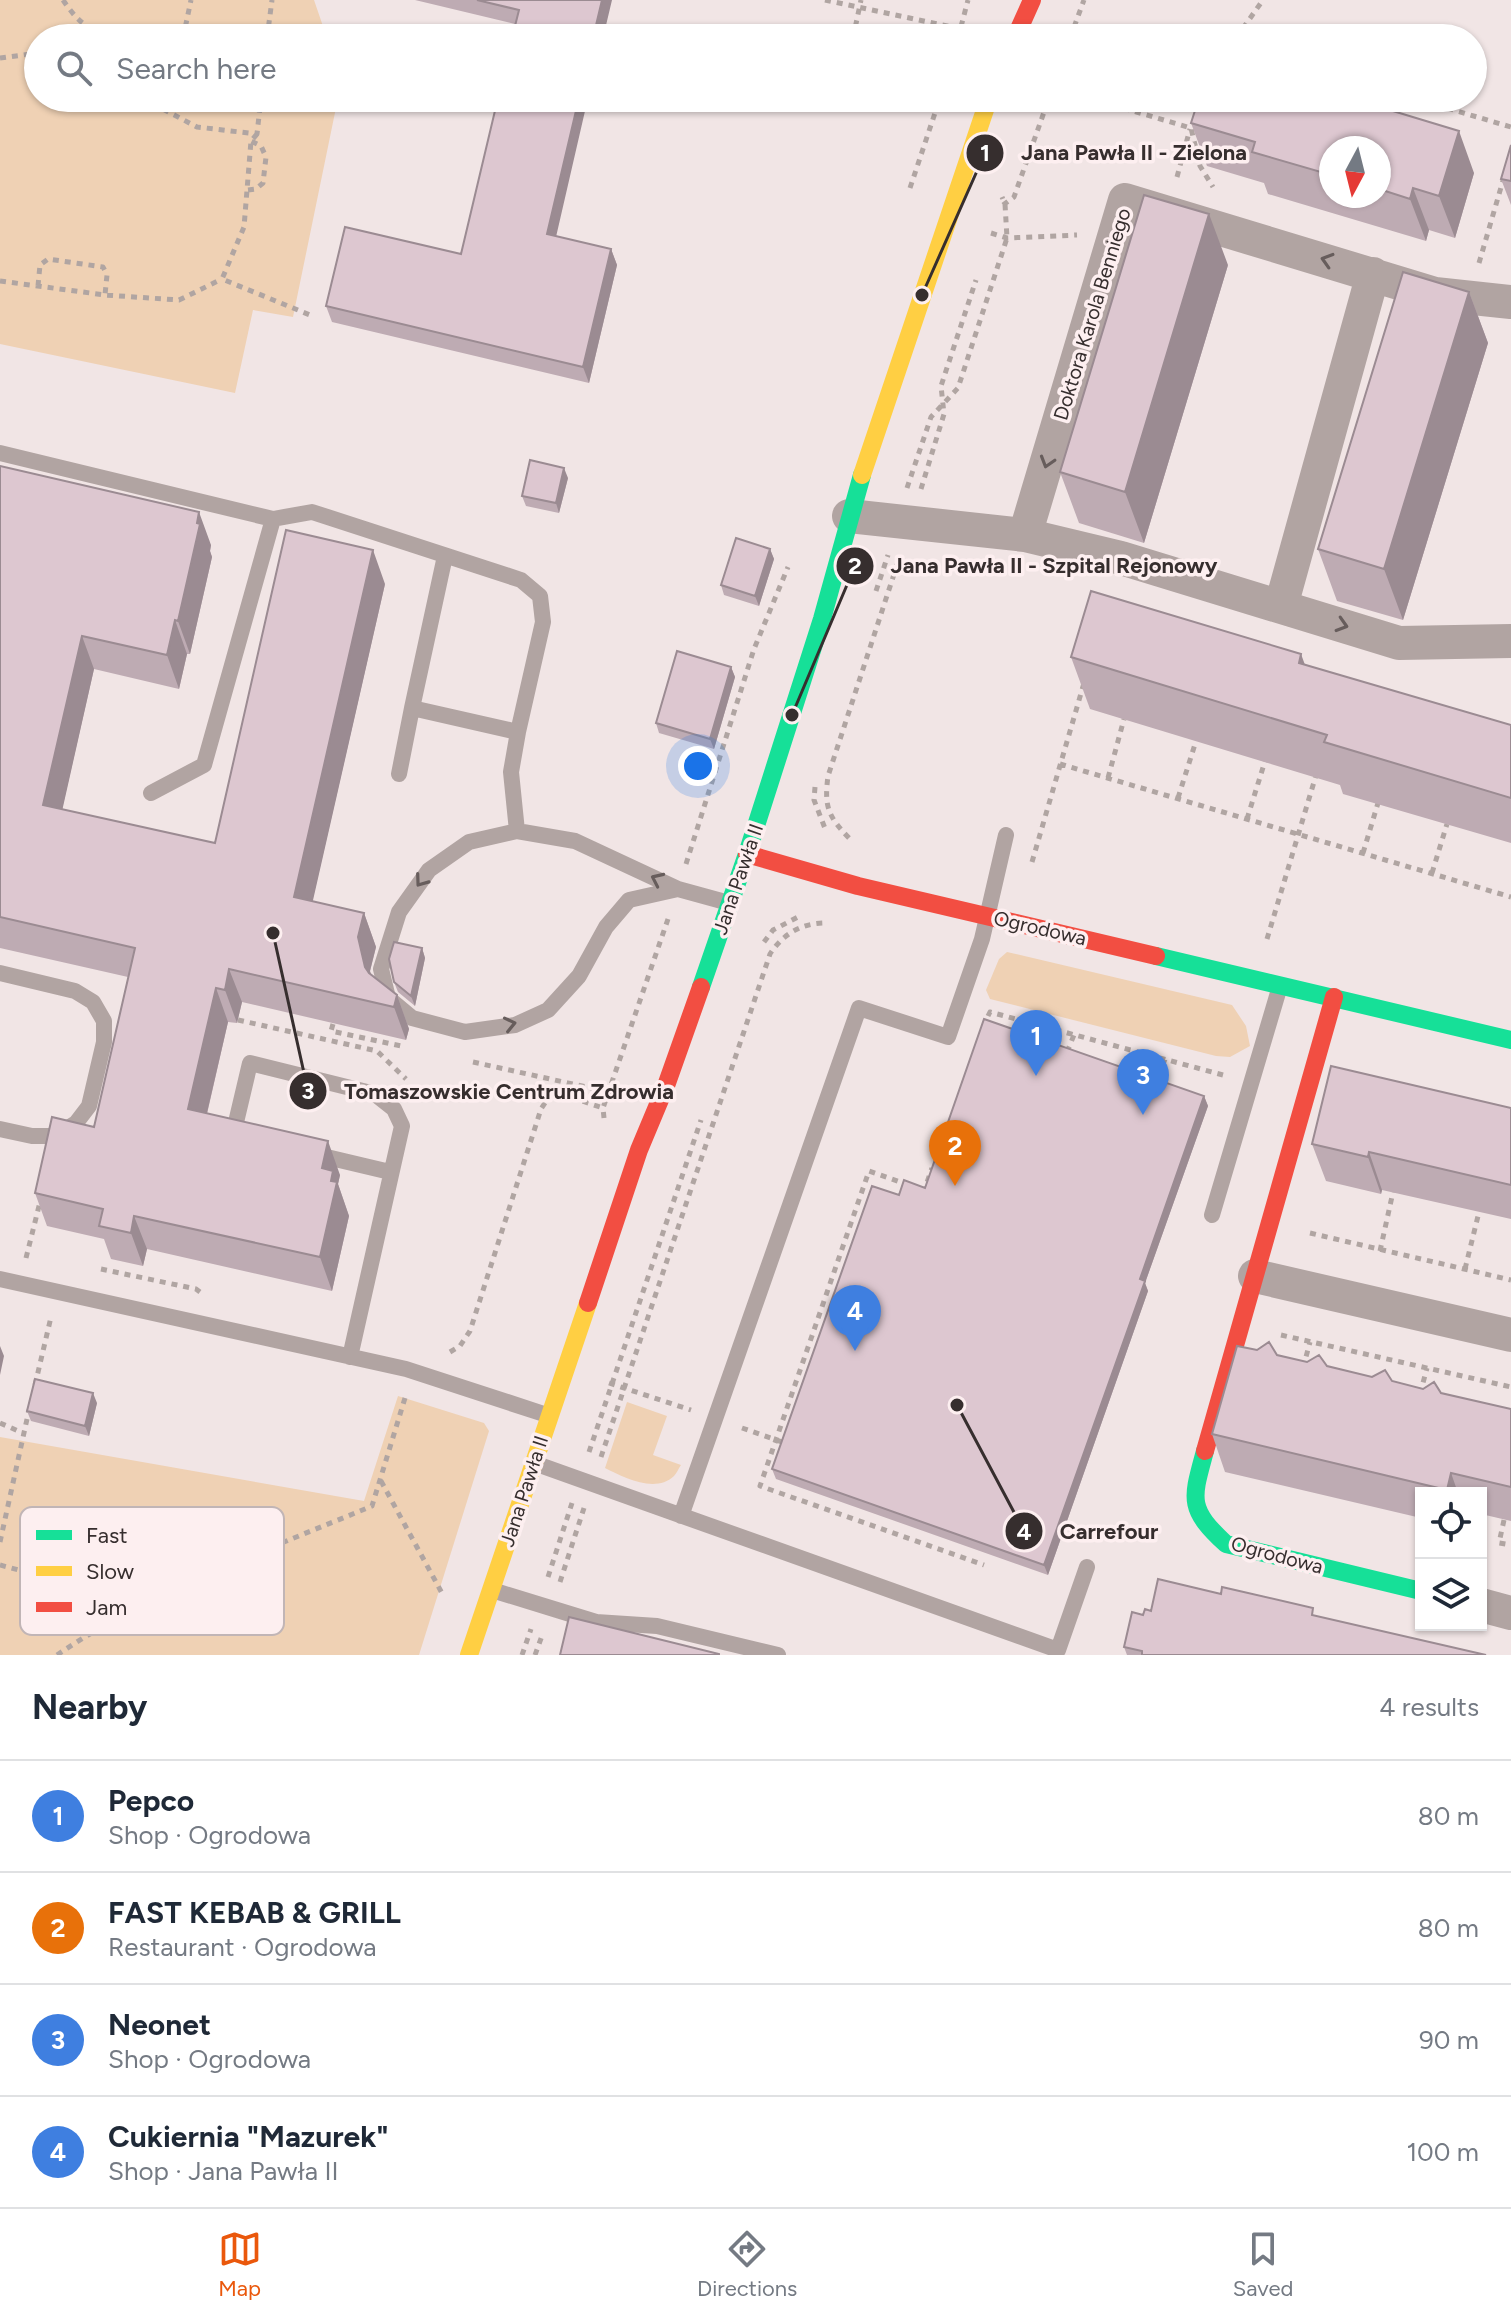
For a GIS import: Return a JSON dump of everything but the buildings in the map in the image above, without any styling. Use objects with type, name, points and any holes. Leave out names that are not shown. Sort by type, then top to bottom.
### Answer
[{"type":"street","points":[[1014,24],[1032,0]]},
{"type":"street","name":"Jana Pawła II","points":[[469,1655],[639,1150],[667,1083],[747,854],[822,619],[849,516],[984,112]]},
{"type":"street","name":"Doktora Karola Benniego","points":[[1025,535],[1125,200],[1435,294],[1511,302]]},
{"type":"street","points":[[1281,606],[1373,274]]},
{"type":"street","points":[[849,516],[1025,535],[1121,558],[1399,643],[1511,641]]},
{"type":"street","name":"Ogrodowa","points":[[747,854],[858,886],[1511,1040]]},
{"type":"street","name":"Ogrodowa","points":[[1334,997],[1193,1494],[1204,1524],[1226,1544],[1415,1590]]},
{"type":"street","points":[[1255,1276],[1511,1335]]},
{"type":"street","points":[[1487,1607],[1511,1613]]},
{"type":"lane","points":[[0,453],[273,519],[312,512],[521,580],[540,596],[543,622],[511,772],[517,831]]},
{"type":"lane","points":[[151,793],[204,765],[273,519]]},
{"type":"lane","points":[[399,774],[445,556]]},
{"type":"lane","points":[[412,708],[518,732]]},
{"type":"lane","points":[[678,889],[629,900],[606,927],[579,976],[548,1010],[515,1025],[465,1032],[412,1018],[388,998],[381,969],[399,912],[429,870],[469,842],[517,831],[575,841],[678,889],[730,904]]},
{"type":"lane","points":[[681,1516],[859,1008],[948,1037],[982,939],[1006,835]]},
{"type":"lane","points":[[0,973],[75,991],[93,1002],[104,1021],[104,1042],[89,1106],[76,1123],[55,1136],[32,1136],[0,1129]]},
{"type":"lane","points":[[1212,1215],[1281,985]]},
{"type":"lane","points":[[247,1139],[233,1135],[250,1063],[375,1094],[394,1109],[402,1126],[350,1357]]},
{"type":"lane","points":[[305,1152],[390,1172]]},
{"type":"lane","points":[[0,1279],[406,1369],[549,1415]]},
{"type":"lane","points":[[533,1462],[1058,1650],[1087,1567]]},
{"type":"lane","points":[[491,1590],[596,1622],[657,1626],[778,1655]]},
{"type":"path","points":[[63,0],[82,24]]},
{"type":"path","points":[[186,24],[191,0]]},
{"type":"path","points":[[269,24],[272,0]]},
{"type":"path","points":[[825,0],[860,3],[942,24]]},
{"type":"path","points":[[962,24],[968,0]]},
{"type":"path","points":[[1075,24],[1084,0]]},
{"type":"path","points":[[1246,24],[1263,0]]},
{"type":"path","points":[[856,24],[860,3]]},
{"type":"path","points":[[0,58],[24,55]]},
{"type":"path","points":[[169,112],[197,127],[257,134]]},
{"type":"path","points":[[0,281],[105,295],[179,300],[222,279],[244,227],[251,141],[257,134],[259,112]]},
{"type":"path","points":[[910,189],[935,112]]},
{"type":"path","points":[[993,212],[1014,197],[1044,112]]},
{"type":"path","points":[[1460,112],[1511,127]]},
{"type":"path","points":[[248,190],[256,189],[263,183],[266,157],[261,146],[251,141]]},
{"type":"path","points":[[1478,265],[1507,165]]},
{"type":"path","points":[[988,241],[992,222]]},
{"type":"path","points":[[38,286],[40,265],[48,259],[103,267],[107,275],[105,295]]},
{"type":"path","points":[[860,843],[850,839],[836,824],[825,800],[828,776],[944,414],[941,386],[979,270]]},
{"type":"path","points":[[222,279],[310,315]]},
{"type":"path","points":[[604,1124],[603,1108],[678,889],[754,649],[789,565]]},
{"type":"path","points":[[1031,867],[1085,679]]},
{"type":"path","points":[[1108,778],[1124,719]]},
{"type":"path","points":[[1178,798],[1196,741]]},
{"type":"path","points":[[1247,819],[1265,761]]},
{"type":"path","points":[[1267,940],[1320,761]]},
{"type":"path","points":[[1060,764],[1511,897]]},
{"type":"path","points":[[1363,853],[1378,803]]},
{"type":"path","points":[[1432,873],[1447,824]]},
{"type":"path","points":[[535,1655],[770,954],[779,940],[797,928],[833,923]]},
{"type":"path","points":[[984,1027],[990,1012],[1251,1083]]},
{"type":"path","points":[[238,1020],[377,1051],[407,1080]]},
{"type":"path","points":[[333,1024],[331,1031],[406,1048]]},
{"type":"path","points":[[1065,1056],[1074,1035]]},
{"type":"path","points":[[460,1059],[609,1092]]},
{"type":"path","points":[[1154,1087],[1165,1059]]},
{"type":"path","points":[[446,1355],[460,1346],[470,1331],[541,1109],[549,1097],[564,1095],[603,1108]]},
{"type":"path","points":[[935,1161],[923,1193],[869,1171],[760,1486],[984,1565]]},
{"type":"path","points":[[1380,1251],[1393,1192]]},
{"type":"path","points":[[1465,1269],[1479,1212]]},
{"type":"path","points":[[1309,1233],[1511,1280]]},
{"type":"path","points":[[34,1390],[54,1304]]},
{"type":"path","points":[[1241,1326],[1511,1387]]},
{"type":"path","points":[[1300,1381],[1310,1342]]},
{"type":"path","points":[[564,1368],[788,1444]]},
{"type":"path","points":[[1417,1408],[1427,1368]]},
{"type":"path","points":[[284,1543],[372,1506],[407,1391]]},
{"type":"path","points":[[0,1542],[30,1405]]},
{"type":"path","points":[[0,1423],[23,1433]]},
{"type":"path","points":[[380,1480],[443,1595],[448,1581]]},
{"type":"path","points":[[1504,1520],[1499,1543],[1511,1545]]},
{"type":"path","points":[[0,1565],[20,1570]]},
{"type":"path","points":[[57,1655],[86,1635]]},
{"type":"shaded area","points":[[0,0],[314,0],[322,24],[24,24],[24,112],[335,112],[293,317],[253,310],[235,393],[0,344]]},
{"type":"shaded area","points":[[1007,952],[1232,1005],[1246,1026],[1250,1046],[1230,1057],[1216,1056],[990,999],[986,990],[999,959]]},
{"type":"shaded area","points":[[398,1396],[484,1423],[489,1431],[419,1655],[0,1655],[0,1437],[364,1501]]},
{"type":"shaded area","points":[[627,1402],[667,1416],[653,1455],[681,1465],[674,1476],[666,1481],[658,1484],[639,1482],[605,1468]]},
{"type":"traffic: fast","points":[[701,987],[822,619],[862,475]]},
{"type":"traffic: fast","points":[[1156,956],[1511,1040]]},
{"type":"traffic: fast","points":[[1205,1451],[1197,1481],[1196,1502],[1204,1521],[1226,1544],[1415,1590]]},
{"type":"traffic: slow","points":[[862,475],[984,112]]},
{"type":"traffic: slow","points":[[469,1655],[588,1303]]},
{"type":"traffic: jam","points":[[1021,24],[1032,0]]},
{"type":"traffic: jam","points":[[747,854],[858,886],[1156,956]]},
{"type":"traffic: jam","points":[[588,1303],[639,1150],[701,987]]},
{"type":"traffic: jam","points":[[1205,1451],[1334,997]]},
{"type":"place","name":"Jana Pawła II - Zielona","points":[[922,295]]},
{"type":"place","name":"Jana Pawła II - Szpital Rejonowy","points":[[792,715]]},
{"type":"place","name":"Tomaszowskie Centrum Zdrowia","points":[[273,933]]},
{"type":"place","name":"Pepco","points":[[1036,1076]]},
{"type":"place","name":"Neonet","points":[[1143,1115]]},
{"type":"place","name":"FAST KEBAB & GRILL","points":[[955,1186]]},
{"type":"place","name":"Cukiernia \"Mazurek\"","points":[[855,1351]]},
{"type":"place","name":"Carrefour","points":[[957,1405]]}]
